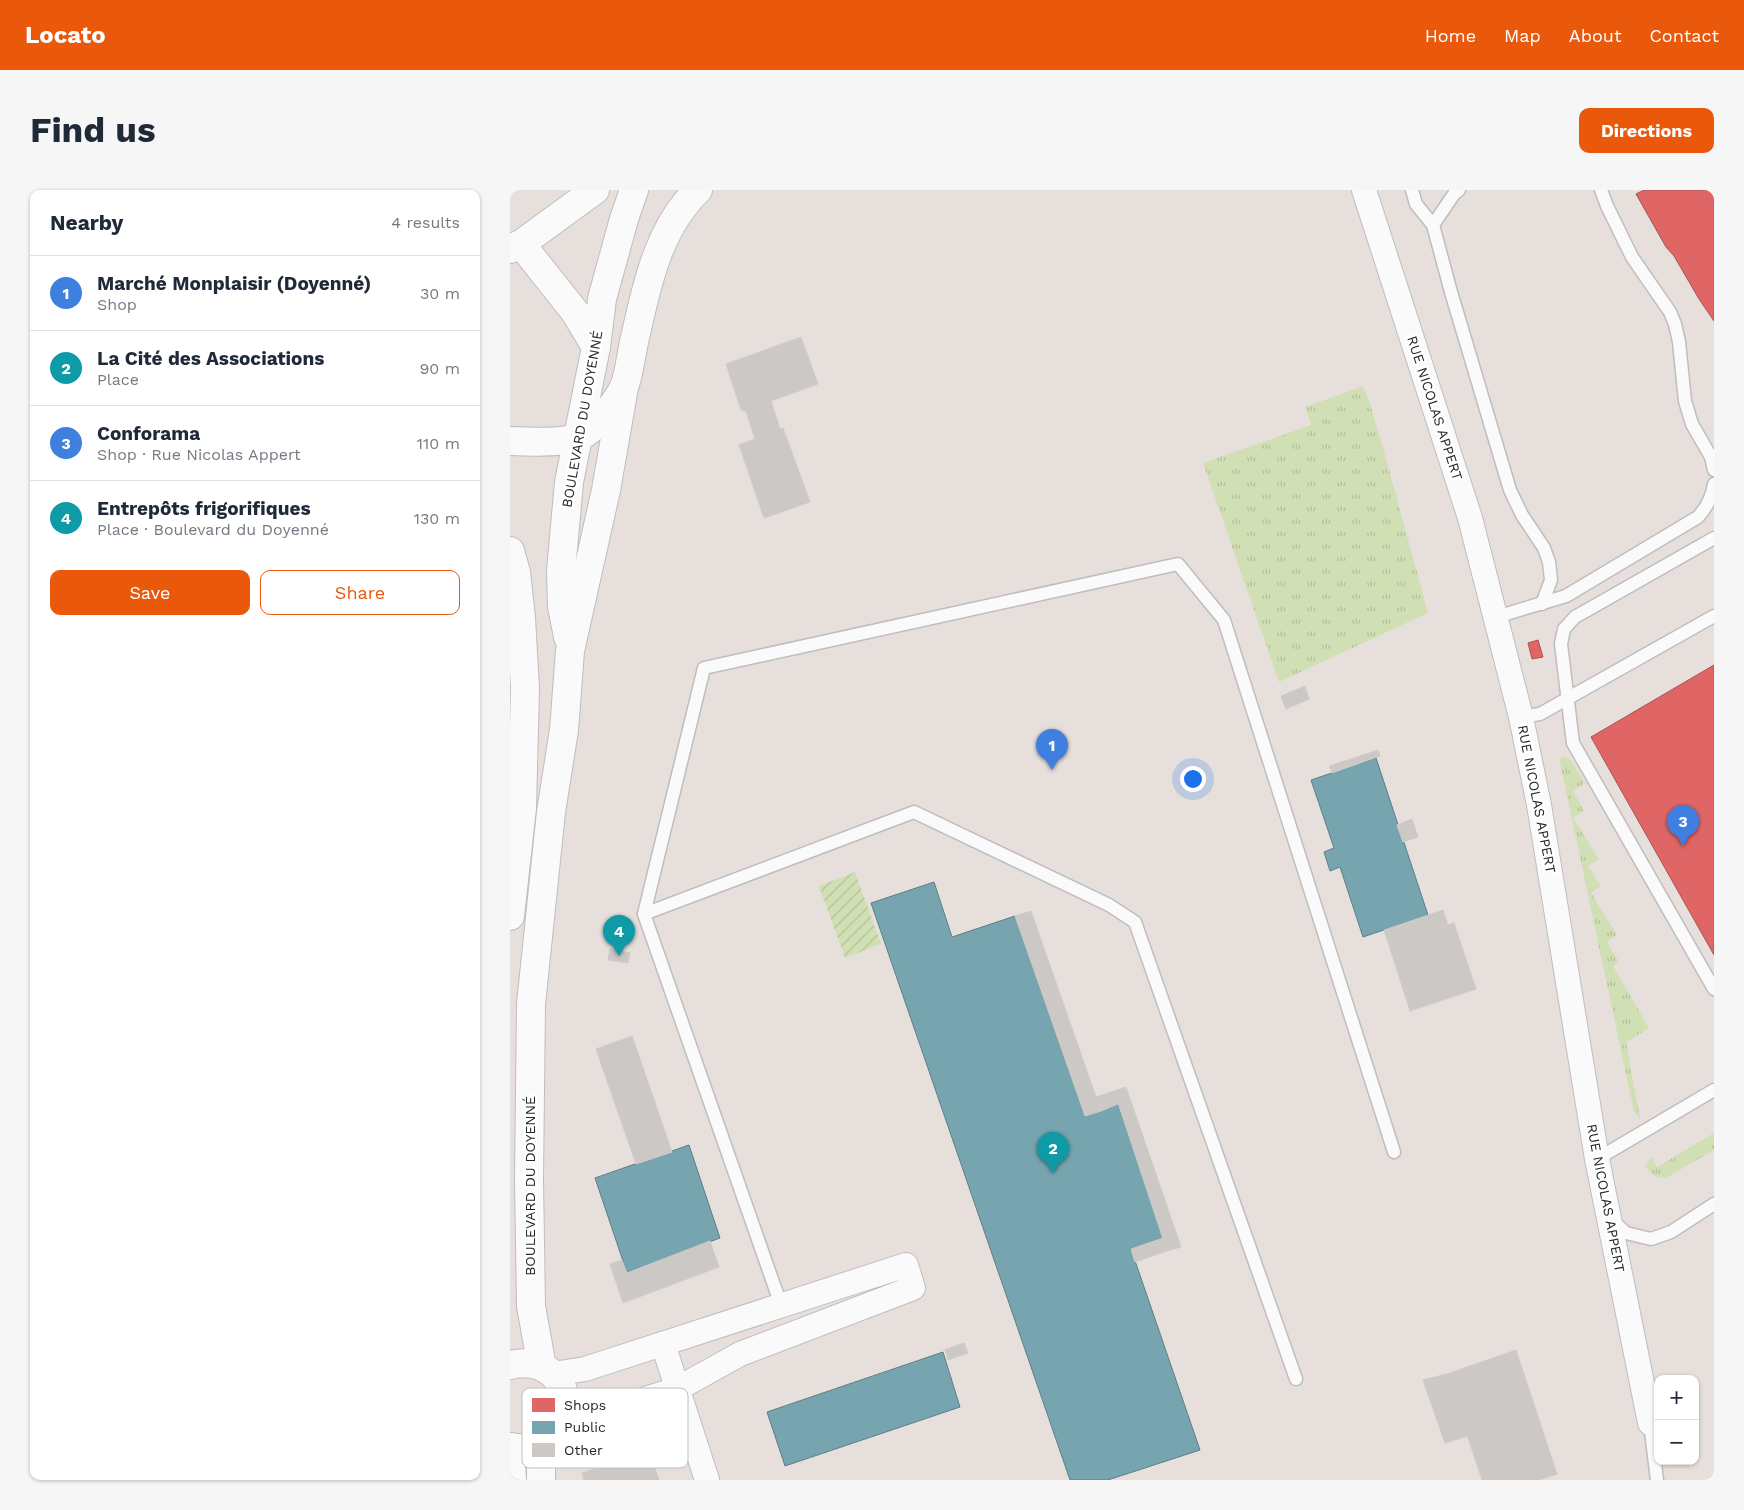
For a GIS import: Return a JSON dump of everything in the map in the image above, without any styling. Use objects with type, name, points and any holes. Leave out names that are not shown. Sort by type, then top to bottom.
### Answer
[{"type":"main road","points":[[514,250],[565,190]]},
{"type":"main road","points":[[514,250],[595,190]]},
{"type":"main road","name":"BOULEVARD DU DOYENNÉ","points":[[570,651],[562,606],[561,571],[569,482],[596,347],[604,292],[634,190]]},
{"type":"main road","name":"BOULEVARD DU DOYENNÉ","points":[[563,1388],[548,1370],[531,1306],[529,1179],[531,1004],[551,812],[564,730],[570,651],[606,490],[624,387],[648,283],[660,248],[678,214],[698,190]]},
{"type":"main road","points":[[514,250],[575,312],[596,347]]},
{"type":"main road","points":[[510,441],[531,442],[578,436],[598,424],[624,387]]},
{"type":"main road","points":[[510,551],[516,572],[520,608],[525,688],[522,802],[512,878],[510,916]]},
{"type":"main road","name":"BOULEVARD DU DOYENNÉ","points":[[512,878],[522,881],[526,886],[528,894],[522,958],[531,1004]]},
{"type":"main road","points":[[510,1366],[519,1363],[531,1364],[548,1370]]},
{"type":"main road","points":[[511,1463],[522,1455]]},
{"type":"street","name":"RUE NICOLAS APPERT","points":[[1364,190],[1470,518],[1521,717],[1539,804],[1597,1159],[1650,1423]]},
{"type":"street","points":[[548,1370],[584,1369],[906,1265],[913,1288],[740,1354],[680,1388]]},
{"type":"street","points":[[781,1305],[792,1334]]},
{"type":"street","points":[[663,1344],[676,1388]]},
{"type":"street","points":[[688,1422],[708,1480]]},
{"type":"lane","points":[[1412,190],[1416,204],[1433,225],[1453,302],[1510,490],[1522,514],[1544,548],[1549,562],[1551,580],[1542,604]]},
{"type":"lane","points":[[1433,225],[1454,194],[1459,190]]},
{"type":"lane","points":[[1601,190],[1632,256],[1670,312],[1675,324],[1679,342],[1685,401],[1692,424],[1711,457],[1714,470]]},
{"type":"lane","points":[[1496,617],[1566,596],[1698,517],[1712,495],[1714,484]]},
{"type":"lane","points":[[1714,538],[1575,617],[1564,629],[1560,644],[1573,743],[1714,988]]},
{"type":"lane","points":[[781,1305],[644,914],[704,668],[1178,564],[1224,620],[1394,1152]]},
{"type":"lane","points":[[1521,717],[1540,714],[1714,616]]},
{"type":"lane","points":[[644,914],[914,812],[1109,905],[1135,922],[1296,1379]]},
{"type":"lane","points":[[1597,1159],[1714,1090]]},
{"type":"lane","points":[[1608,1216],[1626,1233],[1651,1239],[1671,1232],[1714,1204]]},
{"type":"lane","points":[[1650,1423],[1657,1480]]},
{"type":"green space","points":[[1363,386],[1385,455],[1428,613],[1279,682],[1203,463],[1311,425],[1305,407]]},
{"type":"green space","points":[[1563,756],[1571,760],[1585,783],[1573,791],[1584,811],[1573,818],[1599,859],[1588,866],[1601,886],[1591,893],[1617,935],[1607,942],[1619,962],[1613,966],[1649,1028],[1626,1042],[1640,1119],[1634,1112],[1559,758]]},
{"type":"green space","points":[[855,872],[881,944],[845,958],[819,886]]},
{"type":"green space","points":[[1714,1133],[1714,1150],[1666,1178],[1655,1177],[1645,1166],[1651,1157],[1657,1167]]},
{"type":"building: Shops","points":[[1644,190],[1714,190],[1714,321],[1674,256],[1666,247],[1636,194]]},
{"type":"building: Shops","points":[[1538,640],[1543,657],[1532,659],[1528,643]]},
{"type":"building: Shops","points":[[1714,665],[1714,955],[1591,737]]},
{"type":"building: Public","points":[[1376,758],[1428,915],[1363,937],[1340,867],[1330,871],[1324,852],[1334,848],[1311,780]]},
{"type":"building: Public","points":[[934,882],[952,937],[1015,916],[1085,1116],[1118,1104],[1163,1238],[1131,1249],[1200,1450],[1108,1480],[1070,1480],[871,903]]},
{"type":"building: Public","points":[[689,1145],[720,1238],[627,1273],[595,1178]]},
{"type":"building: Public","points":[[943,1352],[960,1407],[785,1466],[767,1412]]},
{"type":"building: Other","points":[[801,337],[818,384],[771,401],[780,429],[783,428],[810,502],[764,518],[739,445],[755,439],[746,411],[741,410],[726,364]]},
{"type":"building: Other","points":[[1305,686],[1309,699],[1286,709],[1281,696]]},
{"type":"building: Other","points":[[1378,750],[1380,756],[1332,773],[1329,766]]},
{"type":"building: Other","points":[[1412,819],[1418,837],[1403,842],[1397,825]]},
{"type":"building: Other","points":[[1443,910],[1448,925],[1389,945],[1384,930]]},
{"type":"building: Other","points":[[1031,911],[1101,1111],[1085,1116],[1015,916]]},
{"type":"building: Other","points":[[1454,923],[1476,989],[1410,1011],[1389,945]]},
{"type":"building: Other","points":[[610,949],[630,953],[628,963],[608,960]]},
{"type":"building: Other","points":[[632,1036],[672,1152],[636,1164],[596,1049]]},
{"type":"building: Other","points":[[1126,1087],[1181,1247],[1167,1251],[1114,1091]]},
{"type":"building: Other","points":[[1114,1091],[1118,1104],[1101,1111],[1096,1097]]},
{"type":"building: Other","points":[[1163,1238],[1167,1251],[1135,1262],[1131,1249]]},
{"type":"building: Other","points":[[710,1241],[719,1267],[623,1303],[610,1264],[622,1260],[627,1273]]},
{"type":"building: Other","points":[[964,1343],[968,1353],[948,1360],[945,1350]]},
{"type":"building: Other","points":[[1516,1350],[1557,1474],[1539,1480],[1482,1480],[1447,1374]]},
{"type":"building: Other","points":[[1447,1374],[1468,1436],[1445,1443],[1423,1380]]},
{"type":"building: Other","points":[[597,1468],[655,1468],[659,1480],[584,1480],[582,1473]]},
{"type":"place","name":"Marché Monplaisir (Doyenné)","points":[[1052,770]]},
{"type":"place","name":"Conforama","points":[[1683,846]]},
{"type":"place","name":"Entrepôts frigorifiques","points":[[619,956]]},
{"type":"place","name":"La Cité des Associations","points":[[1053,1173]]}]
